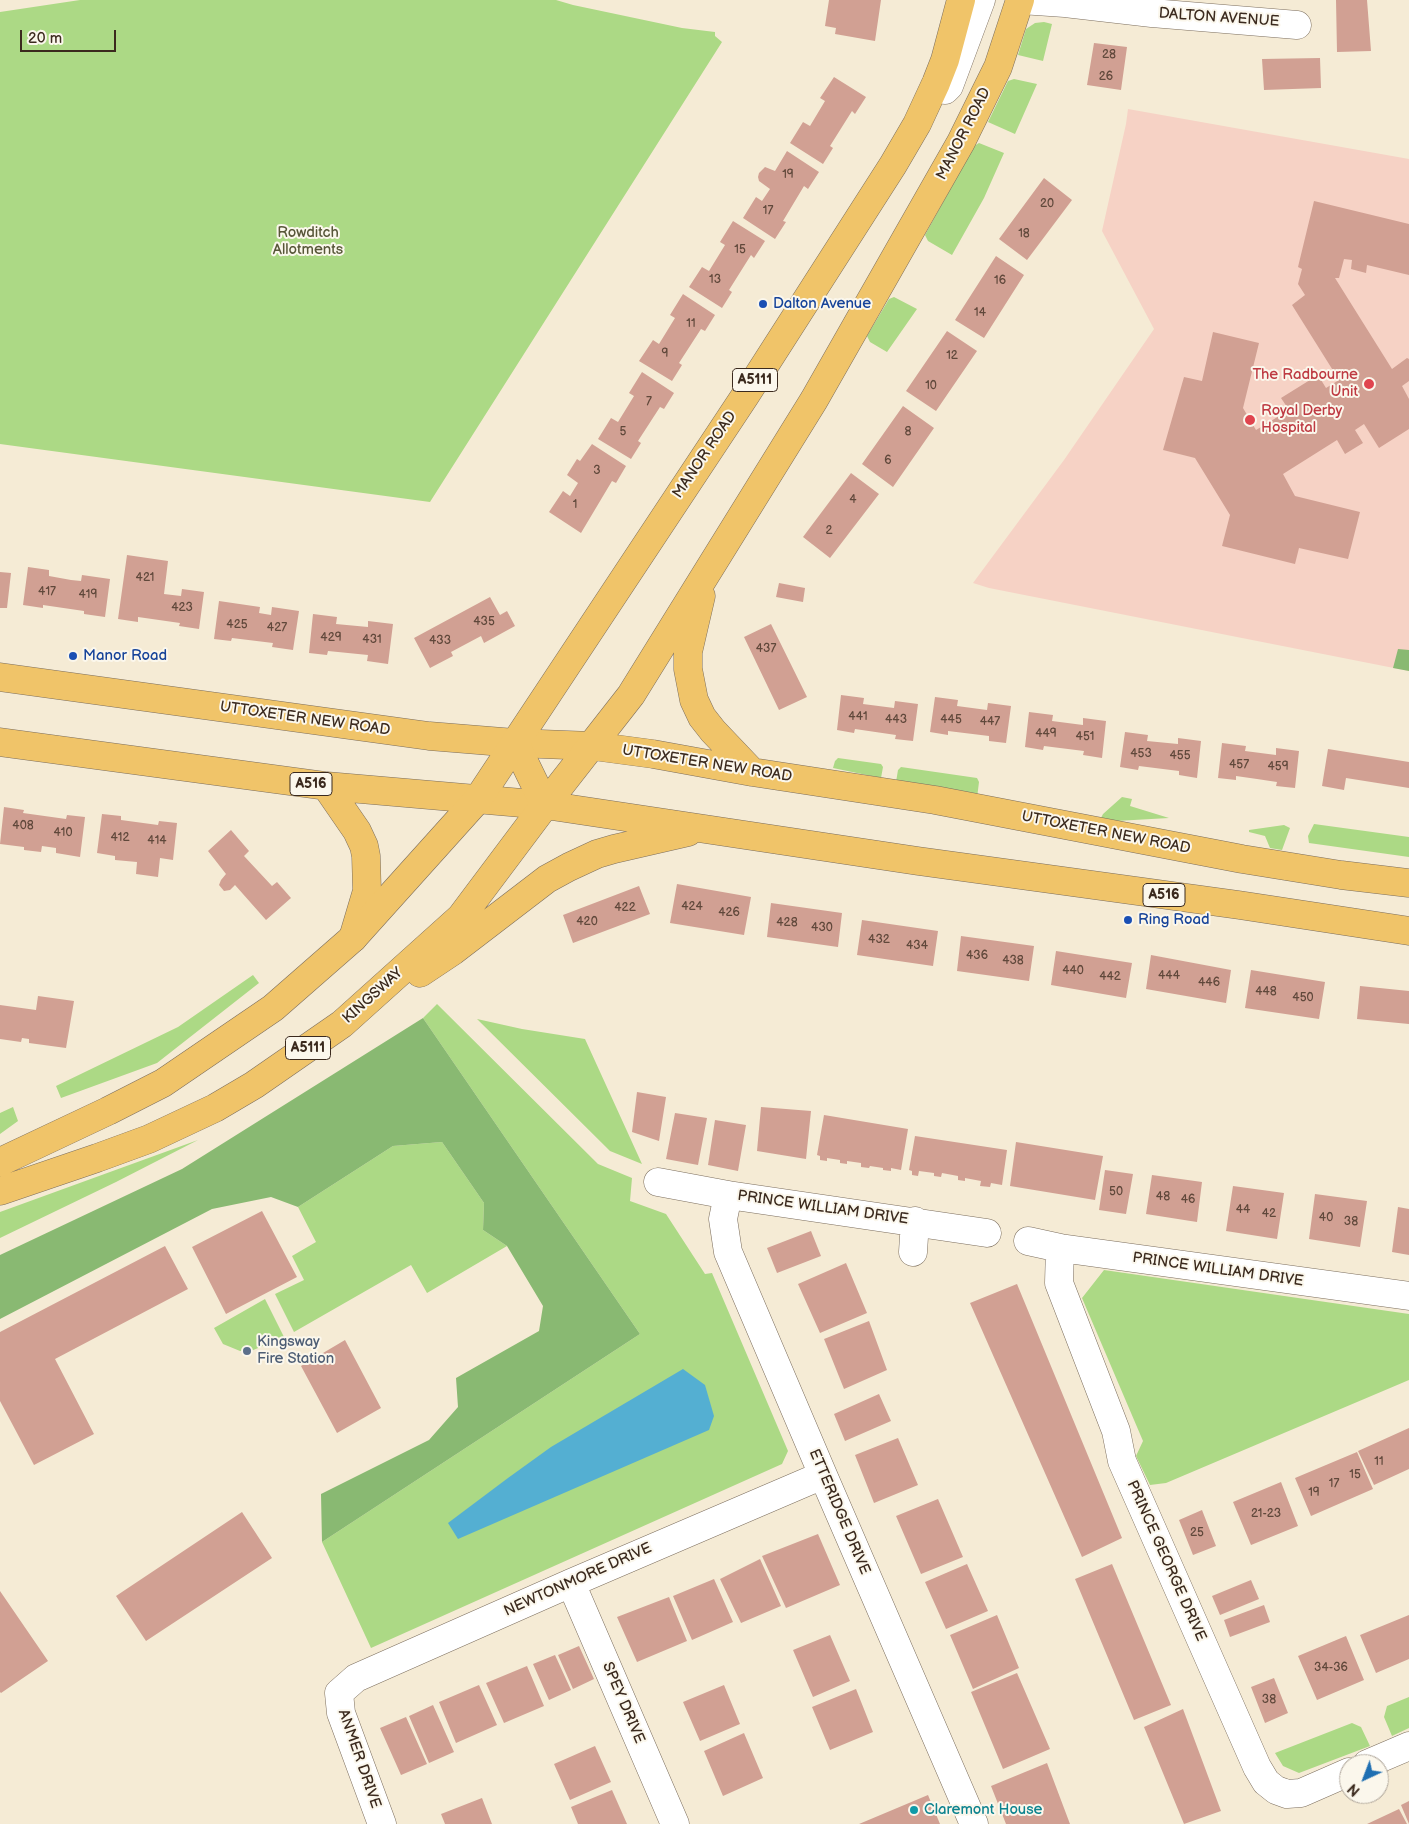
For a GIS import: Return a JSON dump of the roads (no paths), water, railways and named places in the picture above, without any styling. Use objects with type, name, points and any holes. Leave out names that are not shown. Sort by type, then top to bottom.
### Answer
[{"type":"main road","name":"MANOR ROAD","points":[[515,743],[744,396],[893,165],[917,124],[939,74],[961,0]]},
{"type":"main road","name":"MANOR ROAD","points":[[593,746],[631,695],[823,384],[961,142],[998,67],[1021,0]]},
{"type":"main road","points":[[707,573],[688,652],[688,669],[694,700],[702,717],[713,732],[752,772]]},
{"type":"main road","name":"UTTOXETER NEW ROAD","points":[[0,678],[429,736],[515,743],[593,746],[653,754],[752,772],[935,800],[1242,859],[1341,875],[1409,883]]},
{"type":"main road","name":"A516","points":[[0,742],[326,786],[545,806],[1239,905],[1409,932]]},
{"type":"main road","points":[[515,743],[545,806]]},
{"type":"main road","name":"A5111","points":[[0,1162],[163,1083],[273,1008],[353,938],[478,799],[515,743]]},
{"type":"main road","name":"KINGSWAY","points":[[0,1191],[149,1139],[215,1108],[254,1085],[342,1024],[461,917],[593,746]]},
{"type":"main road","points":[[326,786],[356,831],[364,846],[366,856],[366,891],[353,938]]},
{"type":"main road","points":[[342,1024],[453,951],[547,879],[597,854],[704,828]]},
{"type":"street","points":[[917,124],[949,86],[981,0]]},
{"type":"street","name":"DALTON AVENUE","points":[[1021,0],[1152,13],[1297,24]]},
{"type":"street","name":"PRINCE WILLIAM DRIVE","points":[[658,1182],[728,1195],[916,1221],[987,1233]]},
{"type":"street","name":"ETTERIDGE DRIVE","points":[[728,1195],[723,1219],[728,1252],[974,1824]]},
{"type":"street","points":[[913,1252],[916,1221]]},
{"type":"street","name":"PRINCE WILLIAM DRIVE","points":[[1028,1241],[1060,1248],[1409,1296]]},
{"type":"street","name":"PRINCE GEORGE DRIVE","points":[[1060,1248],[1059,1283],[1116,1432],[1122,1461],[1257,1767],[1266,1782],[1276,1790],[1287,1794],[1301,1792],[1339,1776]]},
{"type":"street","name":"NEWTONMORE DRIVE","points":[[339,1693],[356,1678],[823,1475]]},
{"type":"street","name":"SPEY DRIVE","points":[[572,1583],[675,1824]]},
{"type":"street","name":"ANMER DRIVE","points":[[339,1693],[341,1713],[382,1824]]},
{"type":"street","points":[[1389,1754],[1409,1746]]},
{"type":"water","points":[[683,1369],[705,1385],[714,1416],[709,1430],[458,1539],[448,1523],[551,1447]]},
{"type":"place","name":"Dalton Avenue","points":[[763,304]]},
{"type":"place","name":"The Radbourne Unit","points":[[1369,384]]},
{"type":"place","name":"Royal Derby Hospital","points":[[1250,420]]},
{"type":"place","name":"Manor Road","points":[[73,656]]},
{"type":"place","name":"Ring Road","points":[[1128,920]]},
{"type":"place","name":"Kingsway Fire Station","points":[[247,1351]]},
{"type":"place","name":"Claremont House","points":[[914,1810]]},
{"type":"park label","name":"Rowditch Allotments","points":[[308,242]]}]
